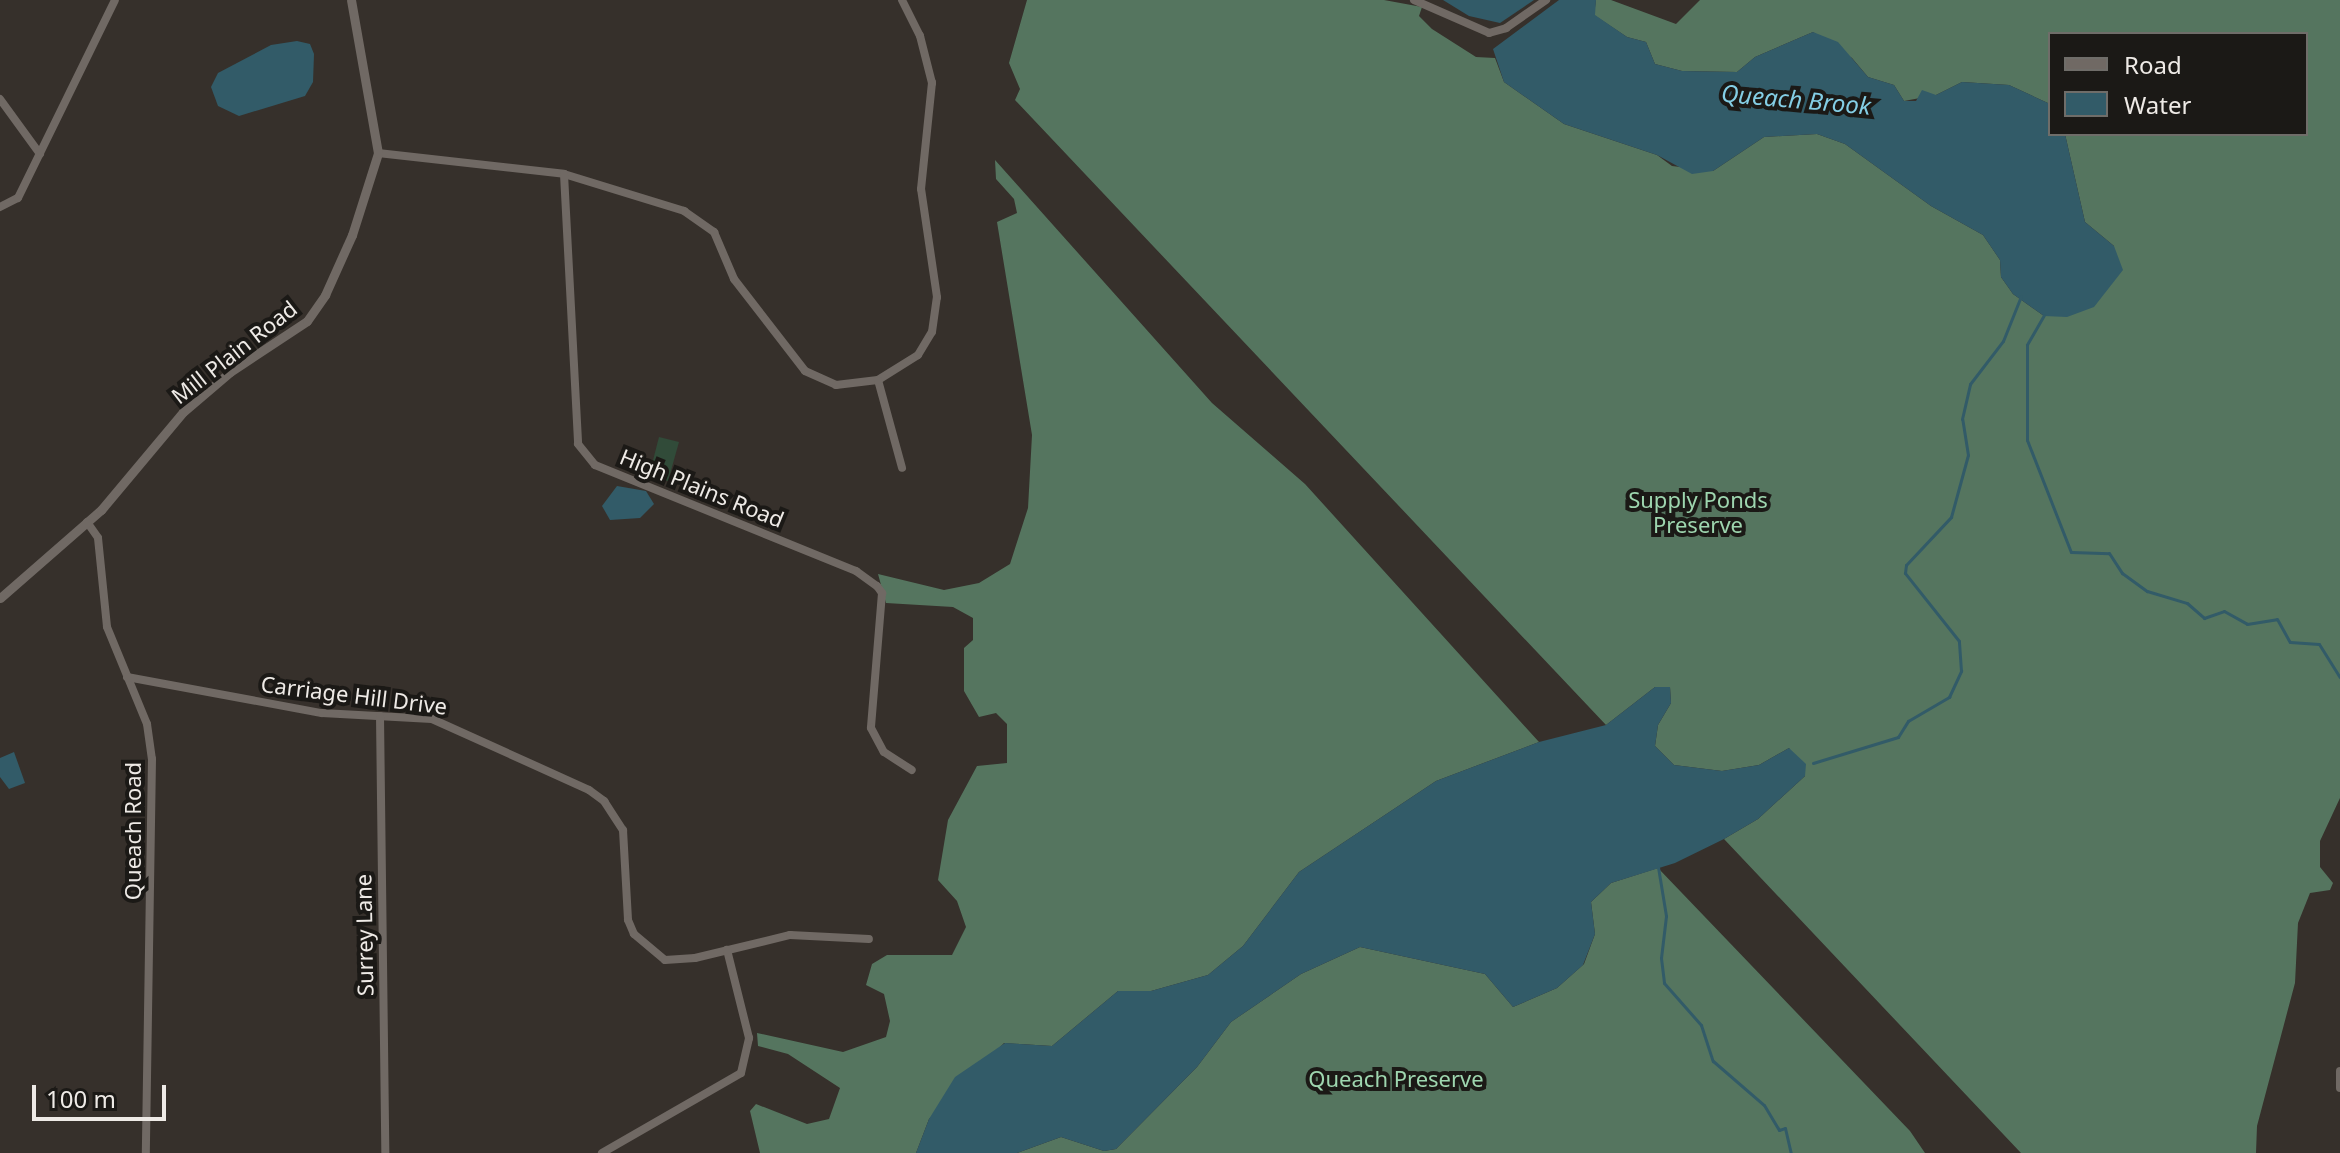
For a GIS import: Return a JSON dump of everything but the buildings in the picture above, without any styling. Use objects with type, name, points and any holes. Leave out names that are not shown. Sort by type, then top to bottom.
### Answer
[{"type":"street","points":[[0,207],[18,198],[115,0]]},
{"type":"street","name":"Mill Plain Road","points":[[0,598],[87,522],[183,412],[230,372],[307,321],[325,295],[352,235],[378,153],[351,0]]},
{"type":"street","points":[[378,153],[564,174],[684,211],[714,232],[734,279],[805,371],[836,385],[878,380],[918,355],[932,332],[937,297],[921,189],[932,83],[920,36],[902,0]]},
{"type":"street","points":[[1414,0],[1489,33],[1506,28],[1546,0]]},
{"type":"street","points":[[0,99],[40,154]]},
{"type":"street","name":"High Plains Road","points":[[564,174],[578,444],[595,465],[841,565],[877,586],[882,593],[871,728],[884,752],[912,770]]},
{"type":"street","points":[[878,380],[902,468]]},
{"type":"street","name":"Queach Road","points":[[87,522],[98,538],[105,617],[147,724],[152,759],[146,1153]]},
{"type":"street","name":"Carriage Hill Drive","points":[[127,677],[322,713],[410,716],[455,726],[589,790],[604,801],[623,830],[628,920],[643,945],[665,960],[680,961],[790,935],[869,939]]},
{"type":"street","name":"Surrey Lane","points":[[380,716],[385,1153]]},
{"type":"street","points":[[602,1153],[741,1073],[749,1038],[727,950]]},
{"type":"street","points":[[2340,1071],[2340,1088]]},
{"type":"green space","name":"Supply Ponds Preserve","points":[[1027,0],[1384,0],[1422,7],[1419,16],[1432,29],[1476,57],[1495,58],[1504,82],[1564,124],[1657,155],[1672,166],[1713,171],[1764,137],[1817,134],[1845,144],[1931,206],[1983,235],[2000,260],[2001,277],[2013,294],[2044,316],[2114,246],[2085,222],[2065,136],[2308,136],[2308,32],[2048,32],[2048,103],[2009,85],[1962,82],[1936,95],[1904,101],[1894,85],[1868,77],[1852,58],[1813,32],[1755,57],[1737,72],[1682,71],[1655,64],[1646,42],[1627,37],[1594,15],[1596,0],[1611,0],[1676,24],[1700,0],[2340,0],[2340,798],[2320,841],[2320,867],[2333,883],[2330,890],[2310,893],[2298,923],[2295,983],[2257,1126],[2256,1153],[2021,1153],[1724,839],[1758,819],[1805,776],[1789,748],[1759,765],[1722,771],[1674,765],[1655,746],[1658,725],[1671,703],[1670,687],[1655,687],[1606,725],[1015,100],[1020,89],[1009,63]]},
{"type":"green space","points":[[995,160],[1212,403],[1305,484],[1539,742],[1436,781],[1299,872],[1243,946],[1208,975],[1151,991],[1118,991],[1052,1046],[1004,1043],[929,1119],[916,1153],[760,1153],[750,1111],[756,1104],[807,1124],[829,1119],[840,1088],[788,1054],[758,1046],[757,1033],[843,1052],[886,1037],[890,1021],[884,994],[866,985],[872,964],[887,955],[952,955],[966,927],[957,901],[938,880],[948,820],[977,766],[1007,763],[1007,724],[996,713],[979,717],[964,691],[964,648],[973,640],[973,618],[953,607],[886,603],[878,574],[944,590],[979,583],[1010,564],[1028,508],[1032,435],[997,222],[1017,213],[1014,199],[996,179]]},
{"type":"green space","points":[[659,437],[679,442],[668,481],[649,476]]},
{"type":"green space","name":"Queach Preserve","points":[[1658,868],[1910,1131],[1925,1153],[1017,1153],[1061,1137],[1104,1151],[1116,1149],[1197,1067],[1231,1022],[1301,974],[1360,947],[1485,974],[1513,1007],[1557,988],[1584,964],[1595,934],[1591,902],[1611,883]]},
{"type":"water","points":[[1443,0],[1534,0],[1500,23],[1469,16]]},
{"type":"water","points":[[1559,0],[1596,0],[1595,15],[1627,37],[1646,42],[1655,64],[1682,71],[1737,72],[1755,57],[1813,32],[1838,42],[1868,77],[1894,85],[1904,101],[1916,101],[1922,90],[1936,95],[1962,82],[2009,85],[2048,103],[2048,136],[2065,136],[2085,222],[2114,246],[2123,270],[2094,307],[2067,317],[2044,316],[2013,294],[2001,277],[2000,260],[1983,235],[1931,206],[1845,144],[1817,134],[1764,137],[1713,171],[1692,174],[1657,155],[1564,124],[1504,82],[1493,49]]},
{"type":"water","points":[[297,41],[310,44],[314,54],[313,82],[305,96],[239,116],[218,106],[211,87],[218,73],[271,45]]},
{"type":"water","points":[[617,486],[646,491],[654,504],[640,518],[610,520],[602,506]]},
{"type":"water","points":[[1655,687],[1670,687],[1671,703],[1658,725],[1655,746],[1674,765],[1722,771],[1759,765],[1789,748],[1806,764],[1805,776],[1758,819],[1724,839],[1675,863],[1611,883],[1591,902],[1595,934],[1583,965],[1557,988],[1513,1007],[1485,974],[1360,947],[1301,974],[1231,1022],[1197,1067],[1116,1149],[1104,1151],[1061,1137],[1017,1153],[916,1153],[929,1119],[955,1077],[1005,1043],[1052,1046],[1118,991],[1151,991],[1208,975],[1243,946],[1299,872],[1436,781],[1539,742],[1606,725]]},
{"type":"water","points":[[14,752],[25,783],[9,789],[0,777],[0,758]]},
{"type":"waterway","name":"Queach Brook","points":[[1813,763],[1898,737],[1908,721],[1949,697],[1961,671],[1959,641],[1905,573],[1906,565],[1951,517],[1968,455],[1962,419],[1970,384],[2003,341],[2021,296]]},
{"type":"waterway","points":[[2044,315],[2027,345],[2027,440],[2071,552],[2109,553],[2122,573],[2147,591],[2187,603],[2204,618],[2224,611],[2247,624],[2277,619],[2290,642],[2319,644],[2340,677]]},
{"type":"waterway","points":[[1658,867],[1666,916],[1661,958],[1664,983],[1701,1025],[1713,1061],[1764,1105],[1779,1130],[1785,1128],[1791,1153]]}]
